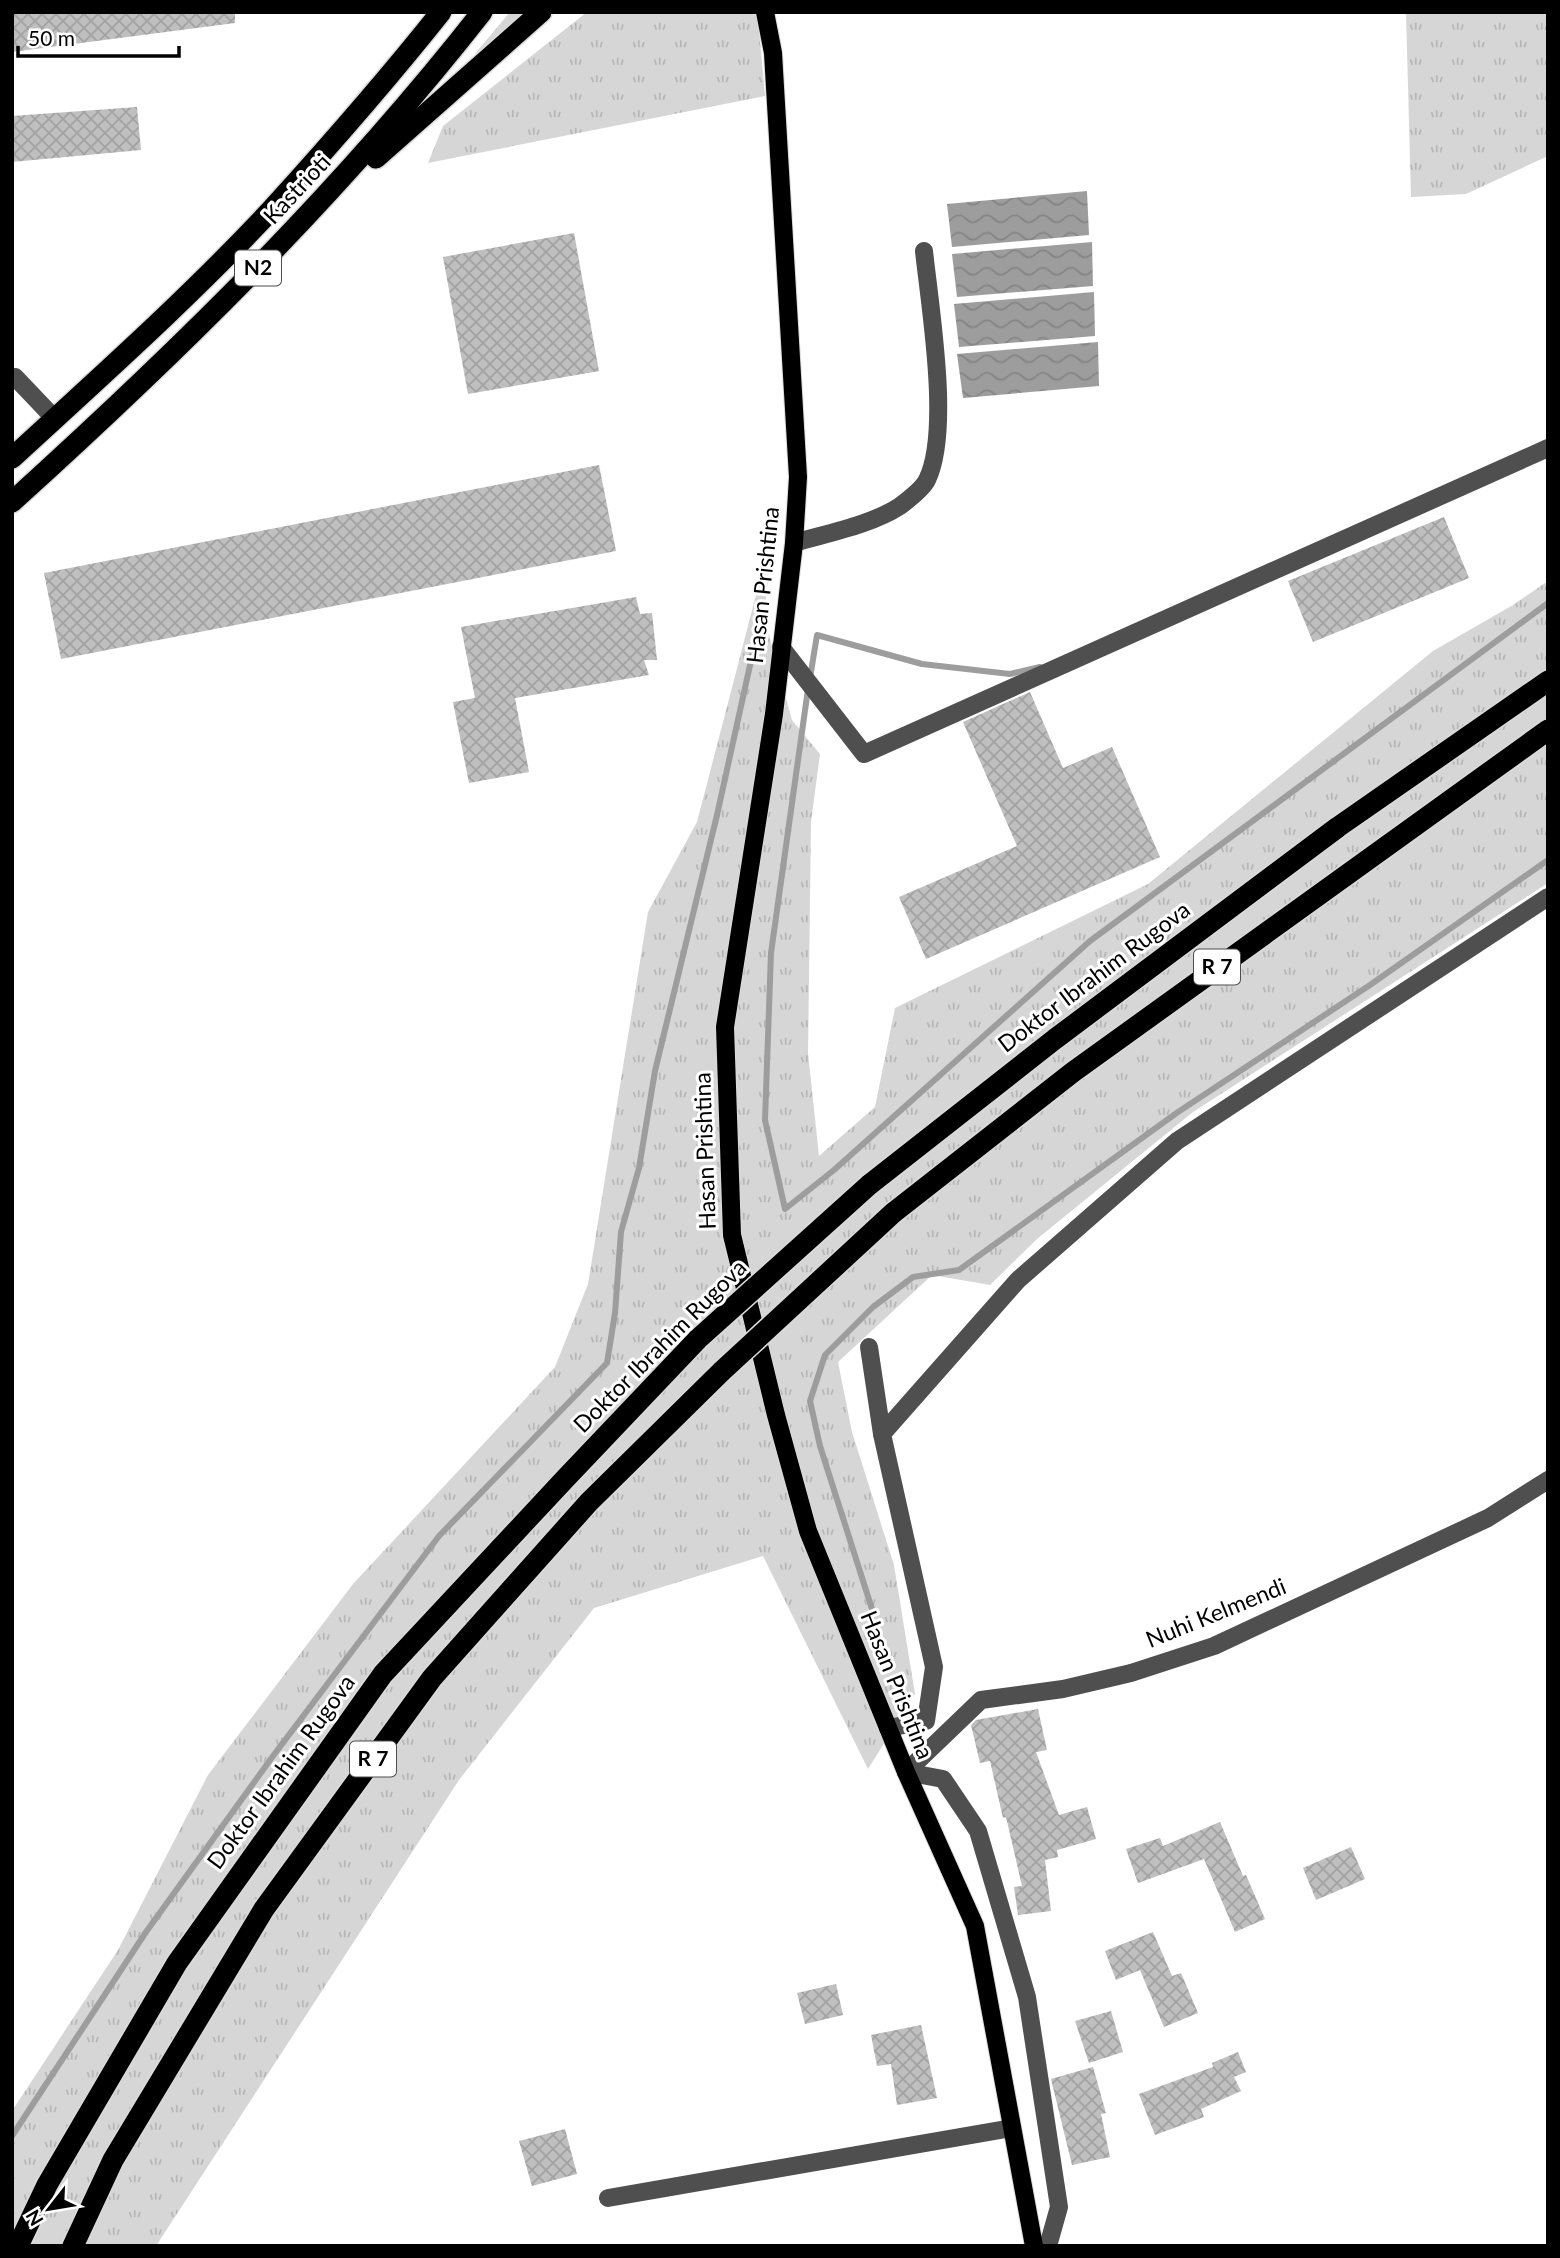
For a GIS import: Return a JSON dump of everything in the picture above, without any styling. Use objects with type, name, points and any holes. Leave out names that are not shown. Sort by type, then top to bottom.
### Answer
[{"type":"highway","name":"Kastrioti","points":[[12,458],[194,288],[271,210],[441,12]]},
{"type":"highway","name":"Kastrioti","points":[[12,502],[130,395],[296,229],[377,141],[482,12]]},
{"type":"highway","points":[[296,229],[541,12]]},
{"type":"highway","name":"Doktor Ibrahim Rugova","points":[[18,2246],[47,2185],[177,1963],[383,1674],[698,1339],[869,1185],[1055,1039],[1338,827],[1548,681]]},
{"type":"highway","name":"R 7","points":[[73,2246],[113,2160],[264,1909],[432,1678],[589,1503],[722,1371],[893,1213],[1073,1072],[1548,730]]},
{"type":"main road","name":"Hasan Prishtina","points":[[765,12],[773,53]]},
{"type":"main road","name":"Hasan Prishtina","points":[[776,12],[773,53],[798,477],[794,543],[774,714],[724,1027],[732,1235],[776,1415],[808,1531],[906,1772],[975,1926],[1034,2246]]},
{"type":"street","points":[[794,543],[860,523],[900,506],[927,482],[938,442],[937,373],[924,251]]},
{"type":"street","points":[[13,377],[55,419]]},
{"type":"street","points":[[781,647],[864,754],[1548,448]]},
{"type":"street","points":[[881,1434],[1018,1280],[1177,1141],[1548,898]]},
{"type":"street","points":[[869,1347],[881,1434],[934,1667],[926,1721],[888,1728]]},
{"type":"street","name":"Nuhi Kelmendi","points":[[906,1772],[981,1700],[1063,1689],[1131,1673],[1213,1646],[1488,1518],[1548,1480]]},
{"type":"street","points":[[906,1772],[943,1779],[978,1831],[1027,1997],[1059,2207],[1048,2246]]},
{"type":"street","points":[[608,2198],[1012,2129]]},
{"type":"green space","points":[[510,12],[531,12],[474,55]]},
{"type":"green space","points":[[587,12],[753,12],[758,19],[765,96],[428,163],[443,126]]},
{"type":"green space","points":[[1406,12],[1548,12],[1548,156],[1466,194],[1411,197]]},
{"type":"green space","points":[[774,526],[764,617],[792,720],[820,754],[811,822],[808,1053],[819,1156],[875,1107],[895,1008],[1148,884],[1433,651],[1513,605],[1548,581],[1548,883],[1193,1112],[1037,1239],[990,1285],[932,1275],[838,1362],[852,1432],[894,1565],[915,1694],[868,1769],[763,1556],[594,1608],[459,1780],[156,2246],[12,2246],[12,2111],[118,1950],[208,1775],[353,1584],[555,1367],[588,1284],[648,912],[697,822]]},
{"type":"water","points":[[1087,191],[1089,235],[952,247],[947,204]]},
{"type":"water","points":[[1092,242],[1093,286],[957,297],[952,254]]},
{"type":"water","points":[[1094,292],[1095,336],[959,347],[954,304]]},
{"type":"water","points":[[1098,342],[1099,386],[963,398],[957,354]]},
{"type":"building","points":[[12,12],[235,12],[235,23],[12,52]]},
{"type":"building","points":[[137,107],[141,150],[12,162],[12,116]]},
{"type":"building","points":[[574,233],[599,371],[468,394],[443,257]]},
{"type":"building","points":[[599,465],[616,551],[61,659],[44,573]]},
{"type":"building","points":[[1444,517],[1469,578],[1313,642],[1288,581]]},
{"type":"building","points":[[636,597],[640,614],[652,613],[657,660],[644,660],[649,675],[515,698],[529,772],[469,783],[453,702],[475,698],[461,627]]},
{"type":"building","points":[[1030,692],[1063,768],[1112,747],[1160,857],[926,959],[899,897],[1017,846],[963,722]]},
{"type":"building","points":[[1038,1709],[1047,1750],[1036,1752],[1059,1815],[1087,1807],[1096,1839],[1057,1850],[1058,1857],[1045,1860],[1051,1911],[1018,1915],[1014,1887],[1022,1886],[1006,1817],[1003,1818],[990,1761],[980,1763],[971,1725],[976,1720]]},
{"type":"building","points":[[1220,1822],[1265,1919],[1235,1932],[1204,1859],[1138,1883],[1126,1849],[1160,1838],[1163,1846]]},
{"type":"building","points":[[1351,1847],[1365,1879],[1316,1900],[1303,1868]]},
{"type":"building","points":[[1153,1932],[1172,1976],[1181,1973],[1198,2013],[1164,2027],[1140,1970],[1116,1980],[1105,1951]]},
{"type":"building","points":[[836,1984],[843,2015],[805,2024],[797,1993]]},
{"type":"building","points":[[1111,2011],[1123,2052],[1089,2063],[1075,2021]]},
{"type":"building","points":[[921,2025],[937,2098],[897,2105],[891,2064],[877,2066],[871,2035]]},
{"type":"building","points":[[1238,2052],[1246,2072],[1234,2077],[1241,2091],[1201,2109],[1204,2117],[1155,2135],[1139,2094],[1213,2067],[1212,2063]]},
{"type":"building","points":[[1093,2067],[1106,2113],[1101,2114],[1110,2157],[1072,2165],[1051,2079]]},
{"type":"building","points":[[565,2129],[577,2174],[532,2186],[519,2141]]},
{"type":"waterway","points":[[808,689],[771,953],[765,1120],[785,1209],[834,1170],[1090,941],[1548,603]]},
{"type":"waterway","points":[[810,678],[817,635],[922,664],[1010,674],[1040,667]]},
{"type":"waterway","points":[[12,2136],[146,1932],[273,1756],[439,1536],[607,1363],[615,1313],[621,1232],[639,1168],[655,1071],[717,815],[756,638]]},
{"type":"waterway","points":[[872,1609],[820,1446],[810,1401],[825,1355],[873,1307],[913,1277],[959,1270],[1178,1112],[1370,985],[1548,860]]}]
